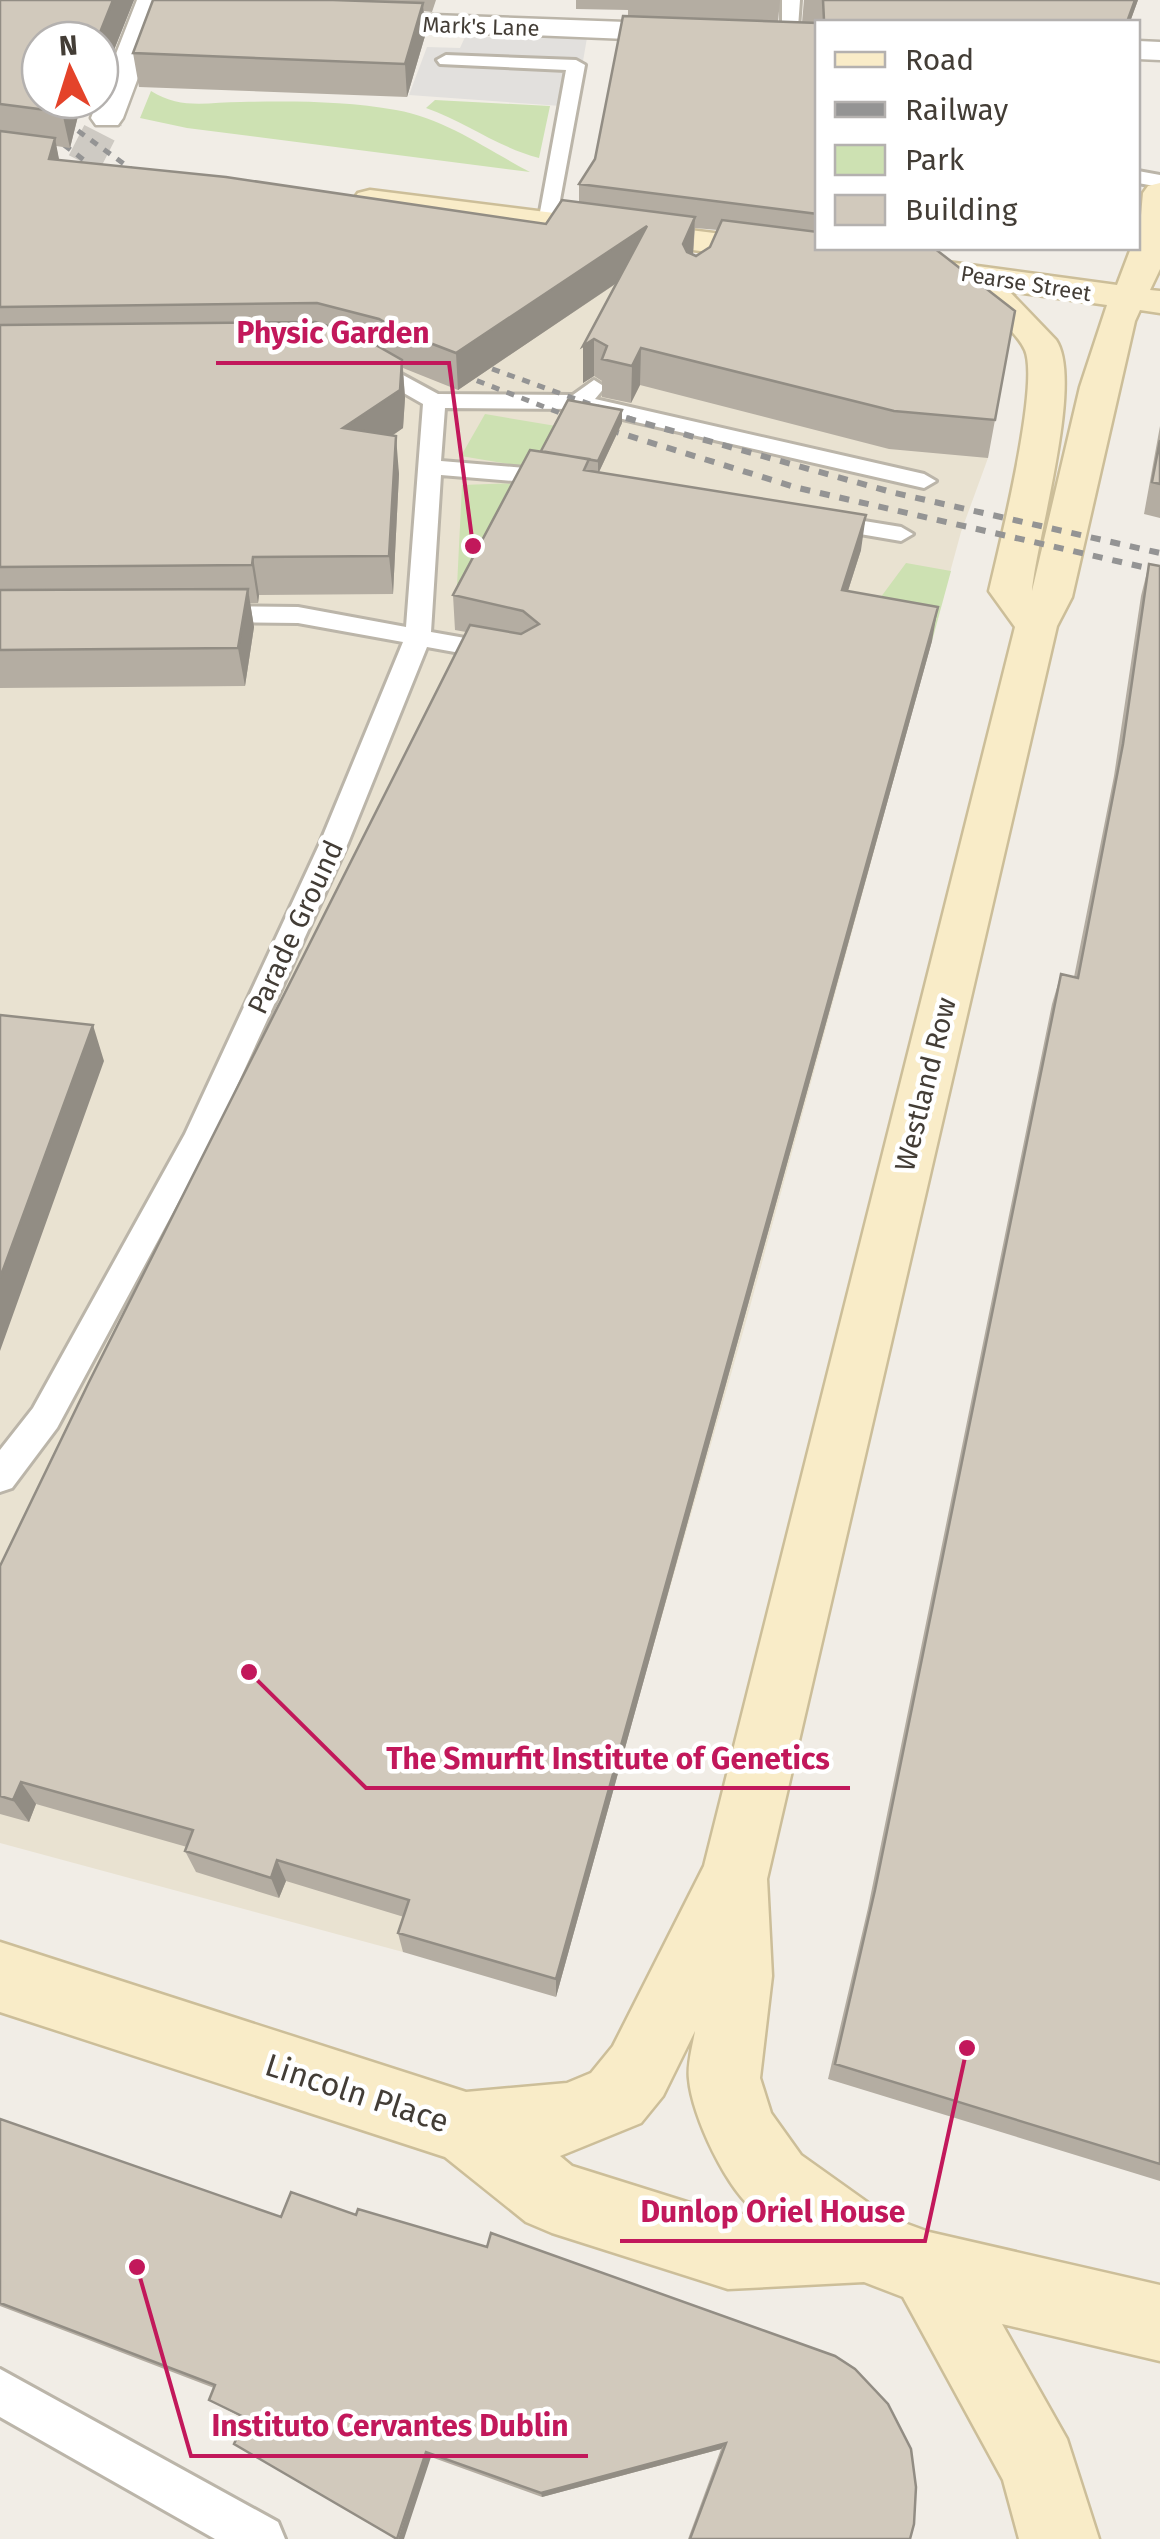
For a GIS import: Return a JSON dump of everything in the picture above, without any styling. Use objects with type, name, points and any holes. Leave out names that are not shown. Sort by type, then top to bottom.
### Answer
[{"type":"main road","name":"Westland Row","points":[[466,2128],[570,2118],[616,2098],[638,2070],[735,1875],[1036,626],[1051,597],[1118,321],[1144,300],[1145,264],[1160,193]]},
{"type":"main road","points":[[331,195],[548,222],[707,256],[824,256]]},
{"type":"main road","name":"Pearse Street","points":[[861,261],[1144,300]]},
{"type":"main road","points":[[954,272],[1006,305],[1044,348],[1046,371],[1036,480],[1010,591],[1036,626]]},
{"type":"main road","name":"Westland Row","points":[[735,1875],[737,1976],[724,2078],[742,2134],[775,2181],[896,2258]]},
{"type":"main road","name":"Lincoln Place","points":[[0,1978],[466,2128],[552,2196],[728,2252],[896,2258]]},
{"type":"main road","points":[[896,2258],[1160,2323]]},
{"type":"main road","points":[[896,2258],[1039,2468],[1059,2539]]},
{"type":"street","points":[[120,81],[148,7],[184,15]]},
{"type":"street","name":"Mark's Lane","points":[[321,20],[804,37]]},
{"type":"lane","points":[[792,0],[804,37]]},
{"type":"lane","points":[[446,60],[576,65],[548,222]]},
{"type":"lane","points":[[338,355],[373,364],[434,402],[587,394],[924,481]]},
{"type":"lane","name":"Parade Ground","points":[[0,1477],[45,1418],[200,1136],[334,844],[418,637],[434,402]]},
{"type":"lane","points":[[430,467],[529,473],[593,484]]},
{"type":"lane","points":[[806,518],[901,534]]},
{"type":"lane","points":[[188,615],[298,614],[523,657]]},
{"type":"lane","points":[[0,2392],[262,2539]]},
{"type":"shaded area","points":[[465,37],[587,38],[575,107],[409,95],[427,47],[460,48]]},
{"type":"shaded area","points":[[0,180],[695,283],[988,458],[961,532],[649,1662],[403,1952],[0,1843]]},
{"type":"green space","points":[[151,91],[184,103],[319,102],[396,110],[449,128],[530,172],[187,128],[140,118]]},
{"type":"green space","points":[[435,100],[550,106],[539,158],[426,108]]},
{"type":"green space","points":[[485,414],[556,426],[533,468],[461,456]]},
{"type":"green space","points":[[518,483],[456,607],[462,485]]},
{"type":"green space","points":[[906,563],[951,571],[932,641],[858,628]]},
{"type":"building","points":[[0,0],[113,0],[105,20],[20,20],[20,107],[0,104]]},
{"type":"building","points":[[153,0],[423,3],[405,64],[133,53]]},
{"type":"building","points":[[823,0],[1135,0],[1128,20],[824,20]]},
{"type":"building","points":[[623,16],[815,23],[815,214],[579,184],[595,159]]},
{"type":"building","points":[[0,131],[55,138],[49,159],[226,177],[546,224],[562,200],[695,217],[683,244],[687,252],[696,256],[710,247],[722,220],[815,232],[815,250],[937,250],[1015,311],[995,420],[894,411],[641,348],[632,366],[602,359],[607,346],[594,339],[583,346],[647,226],[456,353],[379,319],[317,303],[0,307]]},
{"type":"building","points":[[315,322],[360,336],[402,360],[400,390],[343,428],[396,436],[389,556],[253,557],[252,565],[0,567],[0,325]]},
{"type":"building","points":[[568,400],[622,410],[598,461],[541,451]]},
{"type":"building","points":[[1160,440],[1160,484],[1152,482]]},
{"type":"building","points":[[530,450],[589,459],[584,470],[866,515],[842,590],[938,607],[556,1979],[398,1933],[409,1900],[277,1860],[271,1878],[185,1851],[193,1830],[21,1782],[13,1800],[0,1796],[0,1566],[470,625],[521,634],[539,624],[523,611],[453,595]]},
{"type":"building","points":[[1149,564],[1160,566],[1160,2164],[835,2064],[875,1890],[1061,974],[1078,978],[1123,744]]},
{"type":"building","points":[[248,589],[238,648],[0,650],[0,590]]},
{"type":"building","points":[[0,1015],[93,1025],[0,1278]]},
{"type":"building","points":[[0,2119],[281,2217],[291,2192],[356,2215],[358,2209],[487,2247],[491,2233],[835,2356],[855,2369],[888,2404],[911,2449],[916,2487],[910,2539],[690,2539],[726,2443],[541,2493],[426,2452],[397,2539],[234,2444],[246,2418],[209,2400],[215,2385],[0,2303]]},
{"type":"tunnel","points":[[84,163],[106,120]]},
{"type":"railway","points":[[0,97],[108,178]]},
{"type":"railway","points":[[63,120],[149,182]]},
{"type":"railway","points":[[462,358],[634,420]]},
{"type":"railway","points":[[447,369],[578,420]]},
{"type":"railway","points":[[571,418],[798,488],[1160,571]]},
{"type":"railway","points":[[626,418],[895,493],[1160,553]]},
{"type":"place","name":"Physic Garden","points":[[473,546]]},
{"type":"place","name":"The Smurfit Institute of Genetics","points":[[249,1672]]},
{"type":"place","name":"Dunlop Oriel House","points":[[967,2048]]},
{"type":"place","name":"Instituto Cervantes Dublin","points":[[137,2267]]}]
